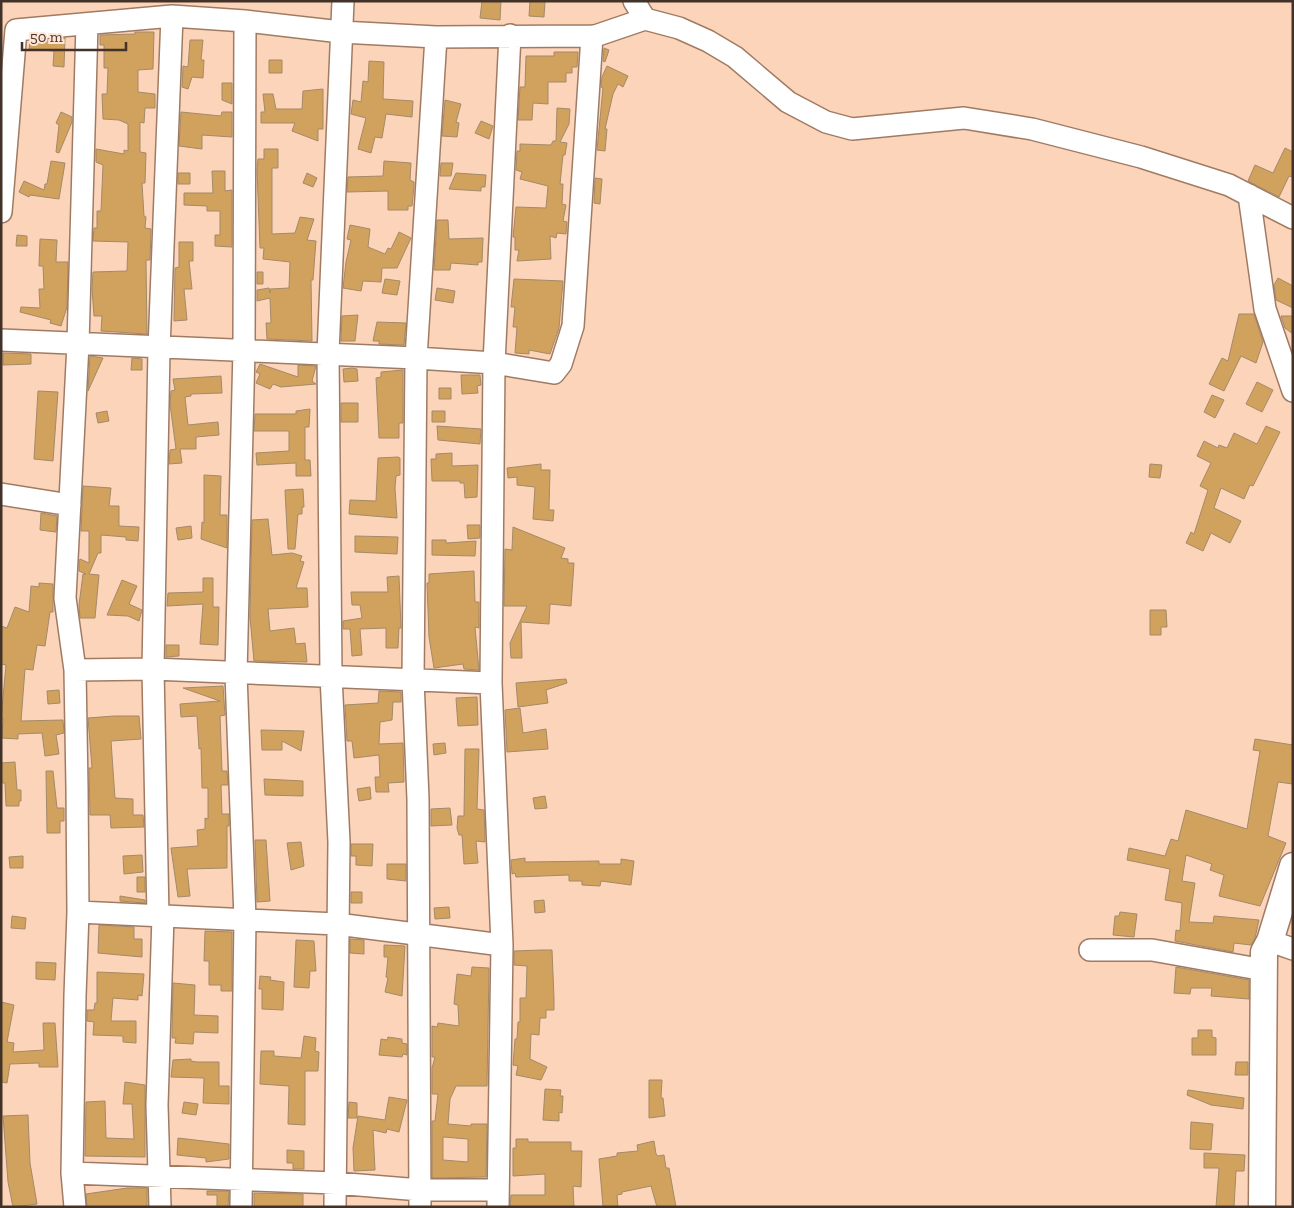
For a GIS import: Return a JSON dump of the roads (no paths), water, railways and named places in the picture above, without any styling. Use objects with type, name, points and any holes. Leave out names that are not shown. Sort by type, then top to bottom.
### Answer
[{"type":"main road","points":[[1262,1207],[1264,952],[1282,945],[1293,866]]},
{"type":"street","points":[[335,1207],[339,842],[331,676],[328,353],[343,1]]},
{"type":"street","points":[[1,212],[16,30],[172,16],[245,20],[341,32],[436,37],[510,35],[592,36],[639,10],[708,41],[735,57],[788,102],[826,122],[852,129],[964,118],[1032,129],[1141,157],[1229,185],[1293,218]]},
{"type":"street","points":[[160,1207],[157,1105],[160,916],[153,669],[159,349],[172,16]]},
{"type":"street","points":[[241,1207],[245,920],[236,674],[244,349],[245,20]]},
{"type":"street","points":[[75,1207],[72,1173],[78,912],[74,670],[65,598],[78,344],[87,24]]},
{"type":"street","points":[[72,1173],[335,1183],[420,1198],[498,1198],[502,945],[491,683],[494,363],[510,35]]},
{"type":"street","points":[[1,340],[159,349],[244,349],[416,358],[494,363],[554,373],[561,364],[574,326],[592,36]]},
{"type":"street","points":[[420,1198],[418,799],[413,680],[416,358],[436,37]]},
{"type":"street","points":[[1249,195],[1265,309],[1293,391]]},
{"type":"street","points":[[1,494],[70,505]]},
{"type":"street","points":[[74,670],[153,669],[236,674],[491,683]]},
{"type":"street","points":[[78,912],[338,924],[419,936],[502,945]]},
{"type":"street","points":[[1090,950],[1152,950],[1264,970]]}]
